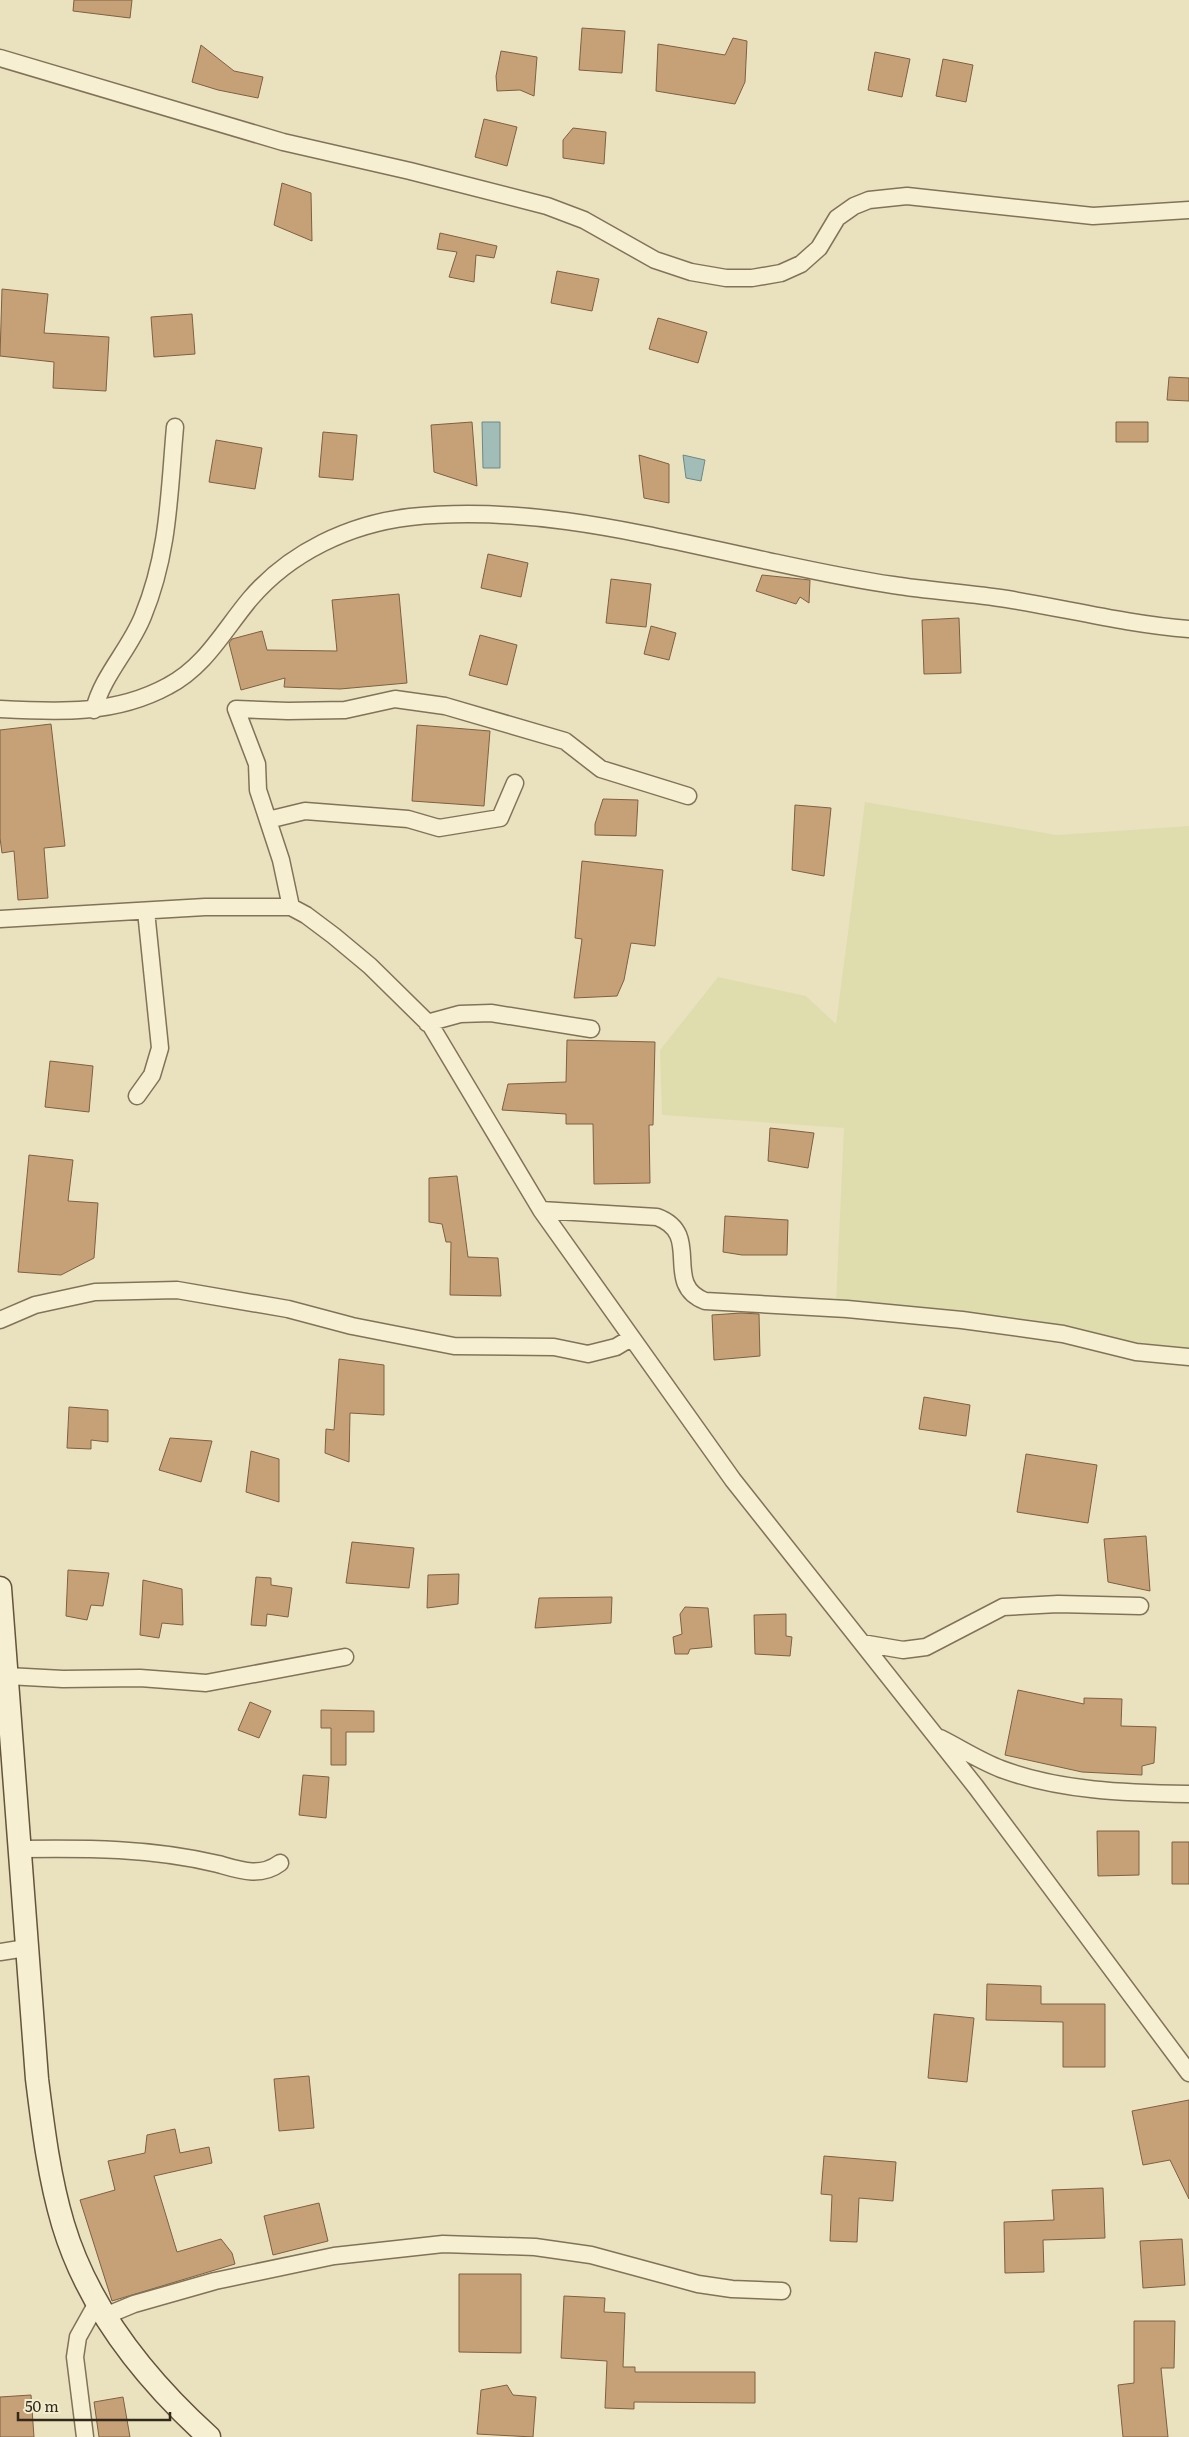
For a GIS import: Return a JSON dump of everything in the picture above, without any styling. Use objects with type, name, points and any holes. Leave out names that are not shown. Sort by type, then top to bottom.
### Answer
[{"type":"street","points":[[0,58],[283,142],[410,171],[547,206],[584,220],[655,260],[691,272],[726,278],[752,278],[781,273],[800,264],[819,248],[837,218],[854,206],[869,200],[907,196],[1092,216],[1189,210]]},
{"type":"street","points":[[94,710],[101,690],[129,645],[142,619],[161,564],[170,506],[175,426]]},
{"type":"street","points":[[0,710],[73,712],[94,710],[150,695],[190,672],[209,653],[251,598],[276,574],[302,554],[330,539],[367,525],[408,518],[461,514],[514,515],[594,524],[863,580],[1003,598],[1151,626],[1189,629]]},
{"type":"street","points":[[291,907],[282,860],[258,790],[257,764],[236,709],[288,711],[345,710],[395,699],[446,706],[565,741],[601,770],[688,796]]},
{"type":"street","points":[[268,820],[305,810],[408,819],[439,828],[500,818],[515,783]]},
{"type":"street","points":[[0,919],[205,907],[291,907],[306,915],[370,966],[428,1023],[541,1210],[733,1480],[982,1794],[1189,2073]]},
{"type":"street","points":[[137,1096],[152,1075],[160,1048],[146,911]]},
{"type":"street","points":[[428,1023],[460,1014],[491,1013],[591,1029]]},
{"type":"street","points":[[541,1210],[657,1217],[670,1221],[679,1232],[684,1283],[692,1296],[705,1301],[847,1309],[962,1320],[1063,1334],[1136,1352],[1189,1357]]},
{"type":"street","points":[[0,1320],[35,1305],[96,1292],[177,1290],[288,1309],[352,1326],[454,1346],[554,1346],[588,1354],[616,1347],[632,1338]]},
{"type":"street","points":[[0,1588],[37,2079],[52,2176],[63,2224],[87,2286],[101,2310],[151,2378],[209,2437]]},
{"type":"street","points":[[862,1644],[903,1650],[926,1648],[1003,1607],[1058,1604],[1140,1606]]},
{"type":"street","points":[[7,1676],[63,1679],[140,1678],[206,1683],[345,1657]]},
{"type":"street","points":[[935,1736],[1000,1768],[1046,1782],[1126,1793],[1189,1794]]},
{"type":"street","points":[[19,1850],[80,1848],[135,1851],[199,1860],[250,1872],[263,1872],[280,1863]]},
{"type":"street","points":[[0,1952],[26,1948]]},
{"type":"street","points":[[85,2437],[75,2357],[78,2337],[101,2310],[134,2304],[223,2279],[334,2256],[444,2244],[535,2247],[591,2255],[698,2284],[732,2289],[782,2291]]},
{"type":"shaded area","points":[[865,802],[1057,835],[1189,826],[1189,1349],[1139,1343],[1049,1326],[836,1302],[844,1128],[662,1115],[660,1050],[718,977],[806,996],[836,1024]]},
{"type":"water","points":[[482,422],[500,422],[500,468],[483,468]]},
{"type":"water","points":[[683,455],[705,460],[701,481],[686,478]]},
{"type":"building","points":[[74,0],[132,0],[130,18],[73,11]]},
{"type":"building","points":[[582,28],[625,31],[622,73],[579,70]]},
{"type":"building","points":[[733,38],[747,41],[745,82],[735,104],[656,91],[658,44],[725,55]]},
{"type":"building","points":[[201,45],[234,71],[263,77],[258,98],[218,90],[192,82]]},
{"type":"building","points":[[501,51],[537,57],[534,96],[520,90],[497,91],[496,76]]},
{"type":"building","points":[[875,52],[910,59],[902,97],[868,90]]},
{"type":"building","points":[[943,59],[973,65],[966,102],[936,96]]},
{"type":"building","points":[[484,119],[517,127],[507,166],[475,157]]},
{"type":"building","points":[[573,128],[606,132],[604,164],[563,158],[563,140]]},
{"type":"building","points":[[282,183],[311,193],[312,241],[274,225]]},
{"type":"building","points":[[440,233],[497,246],[494,258],[476,255],[474,282],[449,277],[457,252],[437,249]]},
{"type":"building","points":[[557,271],[599,279],[592,311],[551,303]]},
{"type":"building","points":[[2,289],[48,294],[44,333],[109,337],[106,391],[53,388],[54,362],[0,356]]},
{"type":"building","points":[[192,314],[195,354],[154,357],[151,317]]},
{"type":"building","points":[[658,318],[707,332],[698,363],[649,349]]},
{"type":"building","points":[[1169,377],[1189,378],[1189,401],[1167,400]]},
{"type":"building","points":[[472,422],[477,486],[434,472],[431,425]]},
{"type":"building","points":[[1116,422],[1148,422],[1148,442],[1116,442]]},
{"type":"building","points":[[323,432],[357,435],[353,480],[319,477]]},
{"type":"building","points":[[216,440],[262,448],[255,489],[209,482]]},
{"type":"building","points":[[639,455],[669,464],[669,503],[644,498]]},
{"type":"building","points":[[488,554],[528,563],[521,597],[481,588]]},
{"type":"building","points":[[762,575],[810,580],[809,603],[800,597],[796,604],[756,591]]},
{"type":"building","points":[[611,579],[651,584],[646,627],[606,623]]},
{"type":"building","points":[[399,594],[407,683],[340,689],[284,687],[285,678],[241,690],[229,643],[232,639],[262,631],[267,650],[337,651],[332,600]]},
{"type":"building","points":[[959,618],[961,673],[924,674],[922,620]]},
{"type":"building","points":[[651,626],[676,633],[669,660],[644,654]]},
{"type":"building","points":[[480,635],[517,645],[507,685],[469,675]]},
{"type":"building","points":[[51,724],[65,846],[44,848],[48,898],[18,900],[14,851],[2,853],[0,838],[0,730]]},
{"type":"building","points":[[417,725],[490,731],[484,806],[412,801]]},
{"type":"building","points":[[603,799],[638,800],[636,836],[595,835],[595,824]]},
{"type":"building","points":[[795,805],[831,808],[824,876],[792,870]]},
{"type":"building","points":[[582,861],[663,870],[655,946],[631,943],[624,980],[617,996],[574,998],[582,939],[575,938]]},
{"type":"building","points":[[567,1040],[655,1042],[653,1125],[649,1125],[650,1183],[594,1184],[593,1124],[566,1124],[566,1114],[502,1110],[508,1084],[566,1082]]},
{"type":"building","points":[[50,1061],[93,1066],[89,1112],[45,1107]]},
{"type":"building","points":[[770,1128],[814,1133],[808,1168],[768,1161]]},
{"type":"building","points":[[29,1155],[73,1160],[68,1201],[98,1203],[94,1258],[61,1275],[18,1272]]},
{"type":"building","points":[[457,1176],[468,1257],[498,1258],[501,1296],[450,1295],[451,1242],[446,1242],[442,1224],[429,1222],[429,1178]]},
{"type":"building","points":[[725,1216],[788,1220],[787,1255],[742,1255],[723,1252]]},
{"type":"building","points":[[759,1314],[760,1356],[714,1360],[712,1315]]},
{"type":"building","points":[[339,1359],[384,1365],[384,1415],[350,1413],[349,1462],[325,1453],[326,1429],[334,1430]]},
{"type":"building","points":[[924,1397],[970,1405],[966,1436],[919,1429]]},
{"type":"building","points":[[69,1407],[108,1410],[108,1442],[91,1440],[91,1449],[67,1448]]},
{"type":"building","points":[[170,1438],[212,1441],[201,1482],[159,1470]]},
{"type":"building","points":[[251,1451],[279,1459],[279,1502],[246,1492]]},
{"type":"building","points":[[1026,1454],[1097,1465],[1088,1523],[1017,1512]]},
{"type":"building","points":[[1146,1536],[1150,1591],[1108,1582],[1104,1539]]},
{"type":"building","points":[[352,1542],[414,1548],[409,1588],[346,1583]]},
{"type":"building","points":[[68,1570],[109,1573],[103,1606],[91,1605],[87,1620],[66,1616]]},
{"type":"building","points":[[459,1574],[458,1604],[427,1608],[428,1575]]},
{"type":"building","points":[[256,1577],[271,1578],[271,1585],[292,1588],[288,1617],[267,1614],[266,1626],[251,1625]]},
{"type":"building","points":[[143,1580],[182,1589],[183,1625],[162,1623],[159,1638],[140,1635]]},
{"type":"building","points":[[612,1597],[611,1623],[535,1628],[539,1598]]},
{"type":"building","points":[[685,1607],[708,1608],[712,1647],[690,1649],[688,1654],[675,1654],[673,1637],[682,1634],[680,1614]]},
{"type":"building","points":[[786,1614],[786,1636],[792,1637],[790,1656],[755,1654],[754,1615]]},
{"type":"building","points":[[1018,1690],[1084,1704],[1084,1698],[1122,1699],[1121,1726],[1156,1727],[1154,1763],[1142,1766],[1142,1775],[1082,1772],[1005,1755]]},
{"type":"building","points":[[250,1702],[271,1711],[259,1738],[238,1730]]},
{"type":"building","points":[[321,1710],[374,1711],[374,1732],[346,1732],[346,1765],[331,1765],[331,1728],[321,1728]]},
{"type":"building","points":[[303,1775],[329,1777],[326,1818],[299,1815]]},
{"type":"building","points":[[1097,1831],[1139,1831],[1139,1875],[1098,1876]]},
{"type":"building","points":[[1172,1842],[1189,1842],[1189,1884],[1172,1884]]},
{"type":"building","points":[[987,1984],[1041,1986],[1041,2004],[1105,2004],[1105,2067],[1063,2067],[1063,2022],[986,2020]]},
{"type":"building","points":[[934,2014],[974,2018],[967,2082],[928,2078]]},
{"type":"building","points":[[309,2076],[314,2128],[279,2131],[274,2079]]},
{"type":"building","points":[[1189,2100],[1189,2199],[1170,2160],[1143,2165],[1132,2111]]},
{"type":"building","points":[[175,2129],[180,2153],[209,2147],[212,2163],[154,2176],[177,2252],[221,2239],[232,2253],[235,2264],[112,2301],[80,2200],[115,2190],[108,2161],[145,2153],[147,2135]]},
{"type":"building","points":[[824,2156],[896,2162],[893,2201],[859,2198],[857,2242],[830,2241],[832,2195],[821,2194]]},
{"type":"building","points":[[1103,2188],[1105,2238],[1043,2240],[1044,2272],[1005,2273],[1004,2222],[1054,2220],[1052,2190]]},
{"type":"building","points":[[319,2203],[328,2241],[273,2255],[264,2216]]},
{"type":"building","points":[[1182,2239],[1185,2285],[1143,2288],[1140,2241]]},
{"type":"building","points":[[459,2274],[521,2274],[521,2353],[459,2352]]},
{"type":"building","points":[[564,2296],[605,2298],[604,2312],[625,2313],[623,2367],[635,2367],[635,2372],[755,2372],[755,2403],[634,2402],[634,2409],[605,2408],[607,2361],[561,2358]]},
{"type":"building","points":[[1134,2321],[1175,2321],[1174,2368],[1161,2368],[1168,2437],[1123,2437],[1118,2385],[1134,2383]]},
{"type":"building","points":[[507,2385],[513,2395],[536,2397],[533,2437],[477,2434],[481,2390]]},
{"type":"building","points":[[31,2395],[34,2437],[0,2437],[0,2397]]},
{"type":"building","points":[[123,2397],[130,2437],[99,2437],[94,2402]]}]
